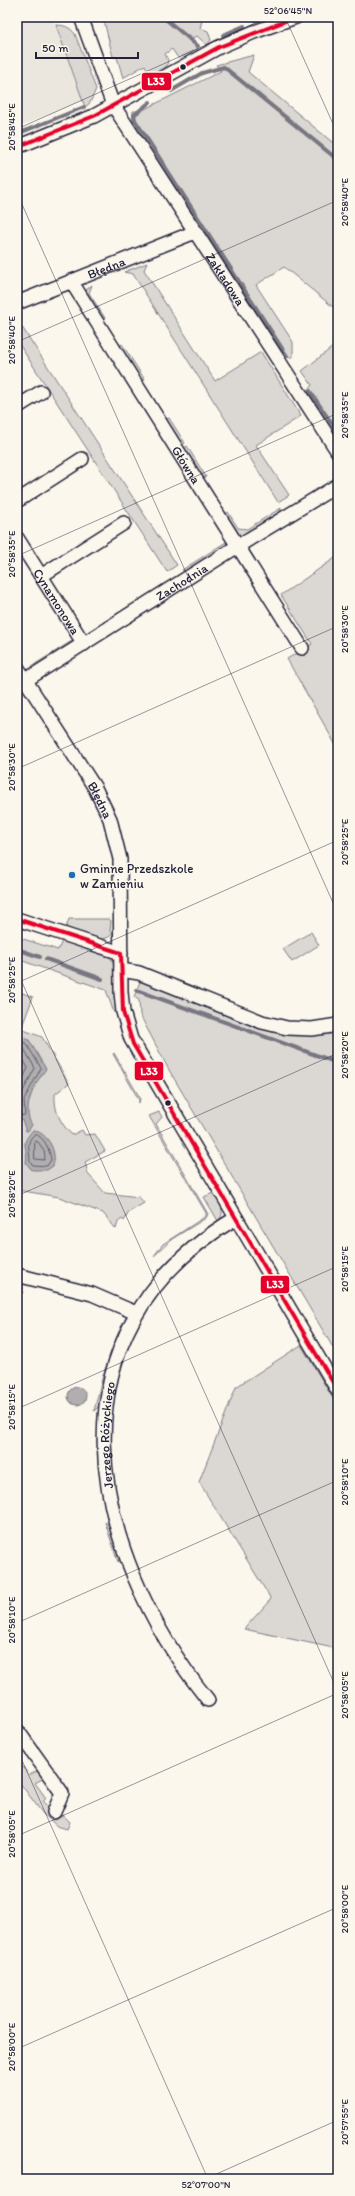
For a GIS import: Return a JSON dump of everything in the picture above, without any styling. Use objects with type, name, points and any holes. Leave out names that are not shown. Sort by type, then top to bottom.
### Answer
[{"type":"street","name":"Zakładowa","points":[[81,17],[113,105],[338,452]]},
{"type":"street","points":[[17,147],[94,116],[219,47],[254,32],[296,17]]},
{"type":"street","name":"Błędna","points":[[17,303],[195,232]]},
{"type":"street","name":"Główna","points":[[71,281],[302,648]]},
{"type":"street","points":[[17,407],[41,392]]},
{"type":"street","points":[[17,500],[82,459]]},
{"type":"street","name":"Zachodnia","points":[[26,680],[239,546],[338,486]]},
{"type":"street","points":[[41,576],[124,523]]},
{"type":"street","name":"Cynamonowa","points":[[17,538],[84,644]]},
{"type":"street","name":"Błędna","points":[[17,667],[95,788],[110,819],[120,859],[123,1012],[130,1039],[338,1392]]},
{"type":"street","points":[[17,919],[121,953]]},
{"type":"street","points":[[121,970],[139,973],[275,1026],[312,1029],[338,1026]]},
{"type":"street","name":"Jerzego Różyckiego","points":[[208,1700],[180,1663],[145,1598],[126,1552],[108,1487],[103,1445],[106,1398],[116,1361],[136,1313],[177,1263],[209,1235],[236,1218]]},
{"type":"street","points":[[17,1275],[92,1294],[136,1313]]},
{"type":"street","points":[[17,1730],[62,1793],[54,1812]]},
{"type":"shaded area","points":[[17,17],[53,17],[82,101],[17,128]]},
{"type":"shaded area","points":[[103,17],[203,17],[200,28],[208,31],[211,40],[207,45],[197,36],[188,40],[198,49],[178,58],[172,49],[165,54],[168,60],[167,66],[150,75],[145,65],[123,78],[117,57],[113,57]]},
{"type":"shaded area","points":[[56,25],[67,27],[75,34],[96,89],[90,103],[85,107]]},
{"type":"shaded area","points":[[254,55],[248,72],[338,147],[338,311],[284,267],[256,285],[293,342],[293,357],[285,357],[132,121],[133,111],[141,111],[221,71],[216,65]]},
{"type":"shaded area","points":[[147,263],[144,270],[215,381],[261,352],[301,416],[256,445],[289,495],[278,502],[133,274],[124,272]]},
{"type":"shaded area","points":[[92,285],[89,293],[105,318],[103,320],[87,295],[86,290]]},
{"type":"shaded area","points":[[20,313],[18,321],[177,565],[167,572],[17,341],[17,314]]},
{"type":"shaded area","points":[[338,343],[338,439],[307,391],[312,385],[302,371]]},
{"type":"shaded area","points":[[122,344],[145,380],[142,381],[119,346]]},
{"type":"shaded area","points":[[169,418],[185,443],[182,445],[166,419]]},
{"type":"shaded area","points":[[187,446],[206,477],[203,478],[184,448]]},
{"type":"shaded area","points":[[281,508],[279,515],[242,536],[238,535],[225,514],[228,512],[238,528],[247,529]]},
{"type":"shaded area","points":[[226,542],[227,546],[186,572],[182,570]]},
{"type":"shaded area","points":[[338,556],[338,749],[287,659],[312,644],[281,595]]},
{"type":"shaded area","points":[[75,639],[75,642],[35,670],[32,666]]},
{"type":"shaded area","points":[[69,919],[109,919],[111,921],[110,931],[113,933],[109,937],[103,939],[91,938],[66,928]]},
{"type":"shaded area","points":[[311,932],[319,945],[292,962],[283,949]]},
{"type":"shaded area","points":[[17,937],[58,950],[62,941],[111,958],[114,965],[116,1011],[114,1013],[106,990],[17,959]]},
{"type":"shaded area","points":[[141,979],[258,1025],[338,1031],[338,1356],[169,1070],[140,1015],[139,1000],[134,997]]},
{"type":"shaded area","points":[[17,991],[33,997],[21,1029],[42,1037],[69,1083],[55,1094],[57,1111],[61,1121],[72,1135],[82,1130],[85,1135],[95,1134],[105,1151],[85,1162],[88,1174],[105,1193],[139,1197],[144,1203],[129,1212],[124,1221],[122,1219],[118,1222],[116,1229],[103,1213],[59,1197],[17,1190]]},
{"type":"shaded area","points":[[114,1053],[140,1098],[139,1103],[139,1100],[113,1054]]},
{"type":"shaded area","points":[[159,1112],[162,1117],[156,1124],[208,1214],[206,1218],[172,1239],[154,1256],[163,1244],[206,1216],[206,1213],[149,1116]]},
{"type":"shaded area","points":[[213,1193],[220,1203],[222,1211],[221,1218],[218,1221],[204,1197]]},
{"type":"shaded area","points":[[17,1281],[23,1283],[23,1293],[17,1292]]},
{"type":"shaded area","points":[[117,1336],[120,1336],[107,1372],[100,1405],[94,1411],[103,1375]]},
{"type":"shaded area","points":[[301,1345],[338,1407],[338,1649],[244,1629],[271,1599],[199,1482],[236,1387]]},
{"type":"shaded area","points":[[105,1522],[109,1525],[115,1535],[119,1546],[118,1562]]},
{"type":"shaded area","points":[[17,1759],[29,1775],[37,1771],[44,1778],[35,1783],[46,1798],[43,1802],[60,1817],[63,1815],[70,1822],[67,1829],[57,1826],[43,1814],[17,1779]]},
{"type":"water","points":[[21,1037],[29,1040],[46,1069],[34,1088],[31,1096],[28,1111],[32,1125],[28,1131],[26,1131],[22,1120],[17,1119],[17,1039]]},
{"type":"water","points":[[33,1130],[43,1135],[53,1149],[53,1166],[47,1170],[32,1170],[26,1163],[27,1157],[25,1143]]},
{"type":"water","points":[[77,1387],[83,1390],[86,1396],[83,1402],[77,1405],[71,1402],[68,1396],[71,1390]]},
{"type":"waterway","points":[[163,17],[198,46]]},
{"type":"waterway","points":[[256,20],[264,17]]},
{"type":"waterway","points":[[223,35],[244,26]]},
{"type":"waterway","points":[[171,91],[202,73],[224,67],[338,160]]},
{"type":"waterway","points":[[150,102],[134,115],[135,120],[287,356]]},
{"type":"waterway","points":[[17,134],[84,107]]},
{"type":"waterway","points":[[310,391],[338,433]]},
{"type":"waterway","points":[[17,949],[40,957]]},
{"type":"waterway","points":[[46,959],[102,979]]},
{"type":"waterway","points":[[136,990],[338,1063]]},
{"type":"transit line","name":"L33","points":[[17,147],[94,116],[219,47],[296,17]]},
{"type":"transit line","name":"L33","points":[[17,919],[121,953]]},
{"type":"transit line","name":"L33","points":[[121,953],[123,1012],[133,1044],[338,1391]]},
{"type":"place","name":"Gminne Przedszkole w Zamieniu","points":[[72,875]]}]
